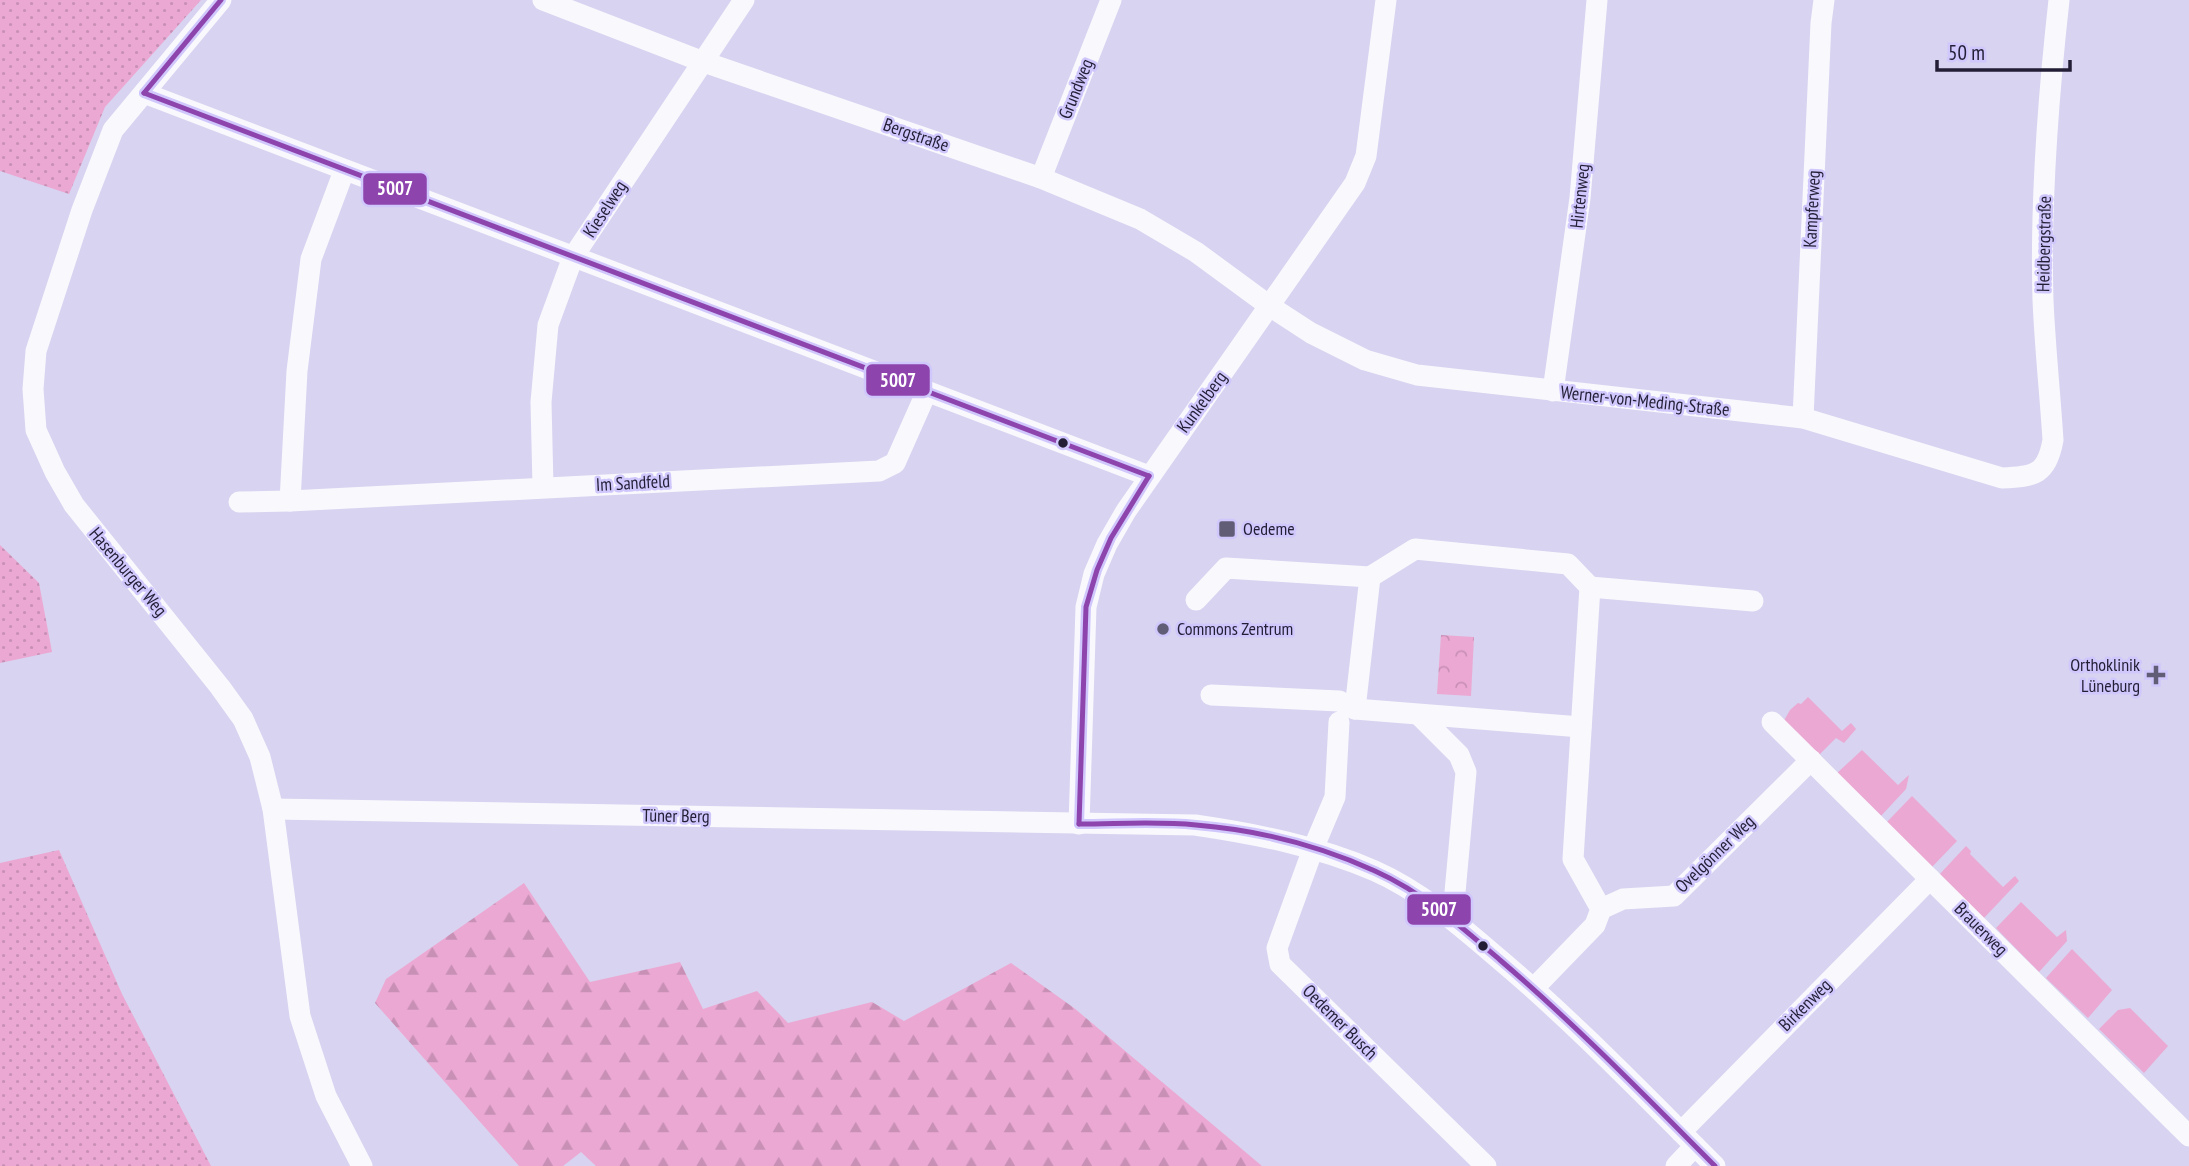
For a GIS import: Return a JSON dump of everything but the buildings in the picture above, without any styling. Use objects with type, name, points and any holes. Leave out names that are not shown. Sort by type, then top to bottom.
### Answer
[{"type":"street","name":"Hasenburger Weg","points":[[221,0],[113,130],[82,211],[36,351],[33,389],[36,430],[74,505],[174,628],[243,719],[260,757],[273,809],[300,1016],[326,1096],[362,1166]]},
{"type":"street","name":"Bergstraße","points":[[543,0],[701,61],[1041,178],[1140,219],[1196,252],[1270,307]]},
{"type":"street","name":"Kieselweg","points":[[543,487],[541,402],[548,325],[573,257],[744,0]]},
{"type":"street","name":"Grundweg","points":[[1041,178],[1111,0]]},
{"type":"street","name":"Kunkelberg","points":[[1079,824],[1086,607],[1094,574],[1107,544],[1149,476],[1355,183],[1366,156],[1386,0]]},
{"type":"street","name":"Hirtenweg","points":[[1553,391],[1580,198],[1597,0]]},
{"type":"street","name":"Kampferweg","points":[[1802,418],[1824,0]]},
{"type":"street","name":"Heidbergstraße","points":[[2027,478],[2041,471],[2050,457],[2053,440],[2043,299],[2044,215],[2046,140],[2059,0]]},
{"type":"street","points":[[144,93],[1149,476]]},
{"type":"street","points":[[290,501],[298,371],[311,260],[344,171]]},
{"type":"street","name":"Werner-von-Meding-Straße","points":[[1270,307],[1311,333],[1365,360],[1417,375],[1802,418],[2002,478],[2027,478]]},
{"type":"street","name":"Im Sandfeld","points":[[239,502],[879,471],[895,463],[927,391]]},
{"type":"street","points":[[1196,600],[1226,568],[1370,577],[1415,549],[1568,564],[1590,587],[1753,601]]},
{"type":"street","points":[[1313,849],[1335,797],[1370,577]]},
{"type":"street","points":[[1534,988],[1595,925],[1601,909],[1573,859],[1590,587]]},
{"type":"street","points":[[1211,695],[1339,701],[1347,716]]},
{"type":"street","points":[[1347,716],[1419,715],[1581,727]]},
{"type":"street","points":[[1419,715],[1459,755],[1466,772],[1454,903],[1448,916]]},
{"type":"street","name":"Brauerweg","points":[[1772,722],[2189,1136]]},
{"type":"street","name":"Ovelgönner Weg","points":[[1601,909],[1623,899],[1674,896],[1811,760]]},
{"type":"street","name":"Tüner Berg","points":[[273,809],[1079,824]]},
{"type":"street","points":[[1079,824],[1195,825],[1248,833],[1313,849],[1375,871],[1413,891],[1448,916],[1534,988],[1715,1166]]},
{"type":"street","name":"Oedemer Busch","points":[[1313,849],[1277,948],[1280,964],[1486,1166]]},
{"type":"street","name":"Birkenweg","points":[[1688,1139],[1930,879]]},
{"type":"street","points":[[1676,1166],[1688,1139]]},
{"type":"green space","points":[[0,0],[201,0],[105,107],[69,194],[0,171]]},
{"type":"green space","points":[[0,545],[39,583],[52,652],[0,663]]},
{"type":"green space","points":[[1441,635],[1474,637],[1471,696],[1437,694]]},
{"type":"green space","points":[[1808,697],[1842,731],[1851,723],[1856,729],[1844,743],[1836,738],[1817,757],[1782,724],[1790,710]]},
{"type":"green space","points":[[1862,750],[1898,785],[1909,775],[1906,789],[1880,817],[1836,774]]},
{"type":"green space","points":[[1912,796],[1957,841],[1932,867],[1886,823]]},
{"type":"green space","points":[[1966,846],[1971,851],[1970,854],[2003,887],[2015,876],[2019,881],[1983,919],[1939,875]]},
{"type":"green space","points":[[59,850],[122,994],[211,1166],[0,1166],[0,863]]},
{"type":"green space","points":[[524,883],[590,982],[680,962],[703,1009],[757,991],[788,1023],[872,1002],[904,1021],[1011,963],[1074,1008],[1262,1166],[596,1166],[581,1152],[563,1166],[519,1166],[375,1003],[386,979]]},
{"type":"green space","points":[[2021,902],[2057,937],[2066,930],[2067,941],[2039,972],[1996,928]]},
{"type":"green space","points":[[2072,949],[2112,990],[2088,1018],[2046,978]]},
{"type":"green space","points":[[2130,1008],[2168,1046],[2144,1073],[2099,1029],[2118,1010]]},
{"type":"transit line","name":"5007","points":[[144,93],[221,0]]},
{"type":"transit line","name":"5007","points":[[144,93],[1149,476]]},
{"type":"transit line","name":"5007","points":[[1079,824],[1086,607],[1097,570],[1111,538],[1149,476]]},
{"type":"transit line","name":"5007","points":[[1079,824],[1196,825],[1288,840],[1354,862],[1409,889],[1471,935],[1556,1010],[1715,1166]]},
{"type":"place","name":"Oedeme","points":[[1227,529]]},
{"type":"place","name":"Commons Zentrum","points":[[1163,629]]},
{"type":"place","name":"Orthoklinik Lüneburg","points":[[2156,675]]}]
